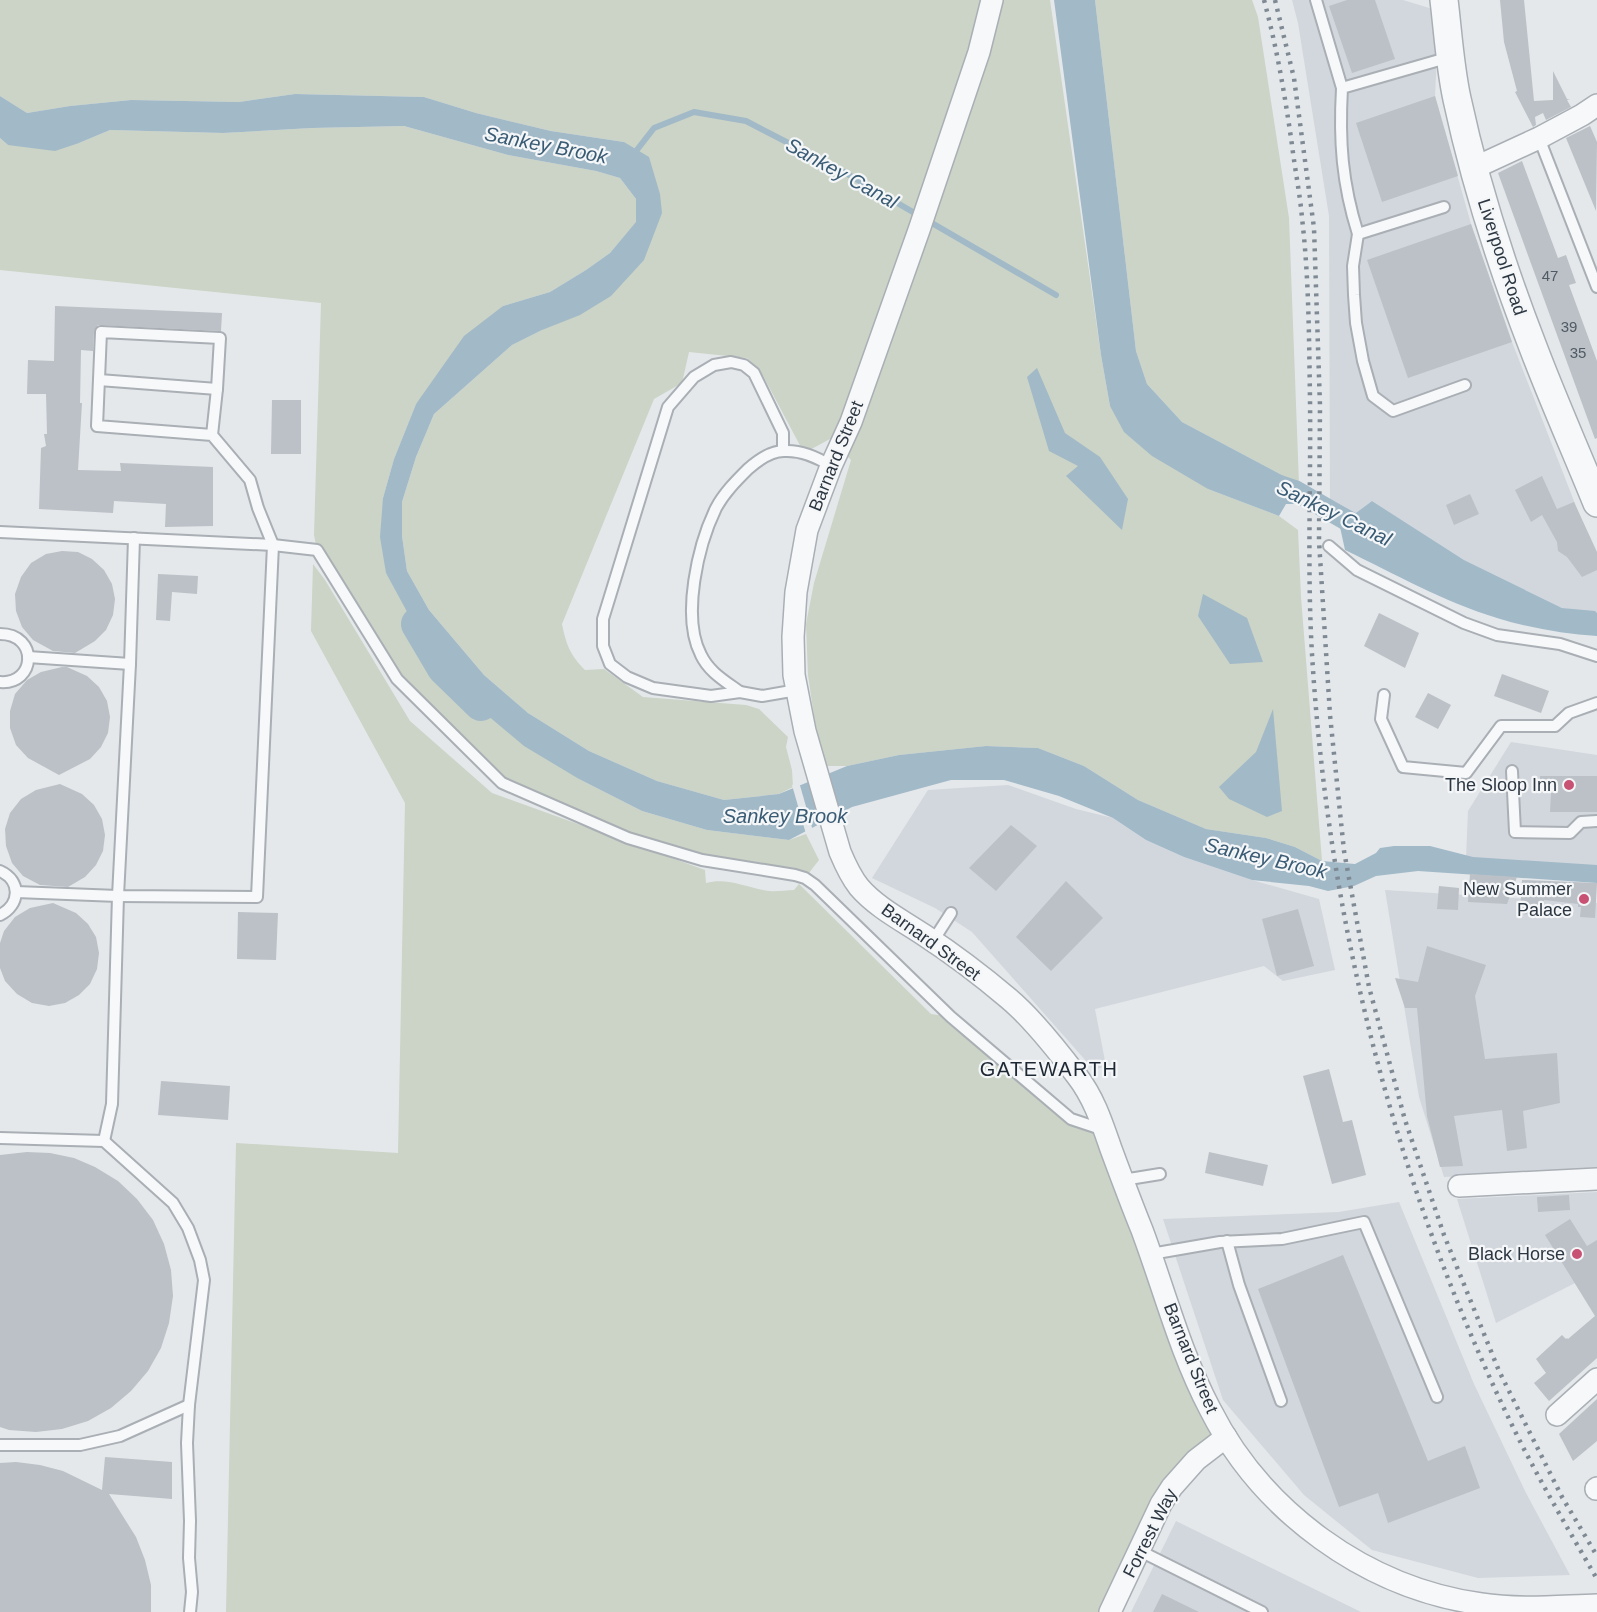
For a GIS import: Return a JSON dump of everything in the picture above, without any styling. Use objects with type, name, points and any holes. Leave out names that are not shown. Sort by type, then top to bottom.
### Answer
[{"type":"street","name":"Barnard Street","points":[[992,0],[979,52],[919,230],[851,422],[831,465],[807,530],[796,592],[793,637],[794,675],[805,732],[840,852],[848,870],[873,901],[933,941],[1010,999],[1077,1076],[1093,1100],[1191,1369],[1210,1409],[1242,1462],[1282,1506],[1348,1558],[1386,1577],[1436,1594],[1479,1604],[1505,1607],[1597,1605]]},
{"type":"street","name":"Liverpool Road","points":[[1444,0],[1457,98],[1474,168],[1496,242],[1532,346],[1597,503]]},
{"type":"street","points":[[1474,168],[1539,138],[1597,105]]},
{"type":"street","points":[[1460,1186],[1597,1179]]},
{"type":"street","points":[[1557,1415],[1597,1379]]},
{"type":"street","name":"Forrest Way","points":[[1110,1612],[1161,1504],[1172,1487],[1196,1460],[1226,1437]]},
{"type":"lane","points":[[1316,0],[1342,88],[1343,172],[1358,234],[1353,266],[1356,323],[1363,361],[1373,396],[1393,411],[1465,385]]},
{"type":"lane","points":[[1342,88],[1450,57]]},
{"type":"lane","points":[[1539,138],[1597,287]]},
{"type":"lane","points":[[1358,234],[1444,207]]},
{"type":"lane","points":[[16,892],[118,896],[257,897],[273,545],[250,480],[212,435],[97,426],[101,332],[220,338],[212,435]]},
{"type":"lane","points":[[783,450],[783,433],[754,373],[744,365],[731,362],[714,365],[694,377],[668,407],[603,619],[603,646],[610,664],[627,677],[653,688],[711,696],[740,692],[762,696],[797,690]]},
{"type":"lane","points":[[99,380],[217,389]]},
{"type":"lane","points":[[740,692],[712,671],[700,654],[693,630],[691,603],[701,549],[716,508],[733,483],[754,463],[768,455],[783,450],[804,453],[831,465]]},
{"type":"lane","points":[[0,532],[317,549],[397,680],[502,783],[628,838],[702,860],[795,874],[804,878],[815,885],[951,1017],[1062,1112],[1071,1119],[1104,1130]]},
{"type":"lane","points":[[104,1141],[112,1104],[118,896],[134,538]]},
{"type":"lane","points":[[1329,546],[1357,570],[1464,623],[1497,635],[1560,644],[1597,656]]},
{"type":"lane","points":[[0,634],[16,636],[27,649],[28,657],[28,665],[19,678],[0,682]]},
{"type":"lane","points":[[28,657],[130,664]]},
{"type":"lane","points":[[1384,695],[1381,719],[1403,767],[1466,773],[1501,726],[1555,726],[1569,713],[1597,703]]},
{"type":"lane","points":[[1512,771],[1515,832],[1570,833],[1581,822],[1597,821]]},
{"type":"lane","points":[[0,872],[10,878],[16,892],[12,906],[0,915]]},
{"type":"lane","points":[[933,941],[951,913]]},
{"type":"lane","points":[[0,1138],[104,1141],[174,1203],[188,1228],[200,1260],[204,1280],[189,1406],[187,1443],[189,1558],[192,1592],[190,1612]]},
{"type":"lane","points":[[1123,1180],[1160,1174]]},
{"type":"lane","points":[[1151,1254],[1227,1241],[1282,1239],[1364,1222],[1437,1397]]},
{"type":"lane","points":[[1227,1241],[1239,1285],[1281,1401]]},
{"type":"lane","points":[[0,1445],[80,1445],[120,1436],[189,1406]]},
{"type":"lane","points":[[1140,1551],[1262,1612]]},
{"type":"shaded area","points":[[1292,0],[1403,0],[1439,11],[1435,96],[1471,224],[1512,342],[1597,560],[1597,613],[1562,608],[1464,560],[1372,501],[1356,514],[1330,500],[1329,216],[1298,23]]},
{"type":"shaded area","points":[[1511,742],[1597,755],[1597,873],[1466,859],[1468,811]]},
{"type":"shaded area","points":[[1008,785],[1076,809],[1113,818],[1146,840],[1184,857],[1319,899],[1335,970],[1283,981],[1264,966],[1095,1009],[1106,1066],[1094,1070],[972,932],[935,908],[872,878],[928,790]]},
{"type":"shaded area","points":[[1385,890],[1597,903],[1597,1170],[1444,1177],[1419,1097]]},
{"type":"shaded area","points":[[1597,1192],[1597,1272],[1496,1323],[1457,1199]]},
{"type":"shaded area","points":[[1399,1202],[1474,1384],[1526,1493],[1570,1575],[1478,1578],[1372,1550],[1304,1495],[1223,1400],[1163,1219],[1339,1212]]},
{"type":"shaded area","points":[[1176,1521],[1361,1612],[1131,1612]]},
{"type":"green space","points":[[0,0],[1050,0],[1110,406],[1208,489],[1279,516],[1298,530],[1301,597],[1322,861],[1295,847],[1266,838],[1206,829],[1138,800],[1084,766],[1038,748],[986,746],[899,755],[847,766],[824,766],[808,675],[806,624],[814,583],[851,460],[830,439],[804,453],[760,370],[747,358],[689,352],[682,383],[654,399],[562,624],[569,649],[585,670],[604,669],[643,697],[746,705],[759,709],[788,737],[786,747],[792,770],[793,787],[779,794],[724,800],[657,781],[589,751],[528,713],[484,675],[429,610],[407,571],[402,536],[402,502],[416,457],[434,414],[512,345],[542,330],[662,213],[624,142],[551,131],[476,113],[424,97],[295,94],[239,102],[131,100],[27,113],[0,96]]},
{"type":"green space","points":[[1095,0],[1252,0],[1258,17],[1289,218],[1299,484],[1182,422],[1147,384],[1136,351]]},
{"type":"green space","points":[[404,126],[508,155],[596,171],[620,178],[636,199],[636,223],[610,253],[586,270],[550,292],[503,306],[416,404],[394,459],[383,498],[386,573],[579,779],[642,811],[707,830],[789,840],[806,834],[819,860],[805,878],[702,860],[628,838],[502,783],[397,679],[317,550],[314,535],[321,303],[0,270],[0,138],[8,145],[79,143],[110,130],[223,133]]},
{"type":"green space","points":[[313,564],[410,721],[492,793],[705,870],[706,883],[722,881],[772,891],[794,890],[799,884],[931,1014],[951,1017],[1071,1119],[1104,1130],[1226,1437],[1196,1460],[1110,1612],[226,1612],[236,1143],[398,1153],[405,803],[311,631]]},
{"type":"water","points":[[1054,0],[1095,0],[1136,351],[1147,384],[1182,422],[1299,484],[1299,504],[1286,504],[1279,516],[1208,489],[1152,456],[1124,432],[1110,406],[1101,355]]},
{"type":"water","name":"Sankey Brook","points":[[295,94],[424,97],[476,113],[551,131],[624,142],[649,157],[660,194],[662,213],[644,260],[611,296],[580,315],[512,345],[434,414],[416,457],[402,502],[402,536],[407,571],[429,610],[484,675],[528,713],[589,751],[657,781],[724,800],[779,794],[847,766],[899,755],[986,746],[1038,748],[1084,766],[1138,800],[1206,829],[1266,838],[1295,847],[1322,861],[1355,864],[1376,853],[1380,848],[1430,846],[1473,857],[1597,865],[1597,883],[1418,871],[1376,876],[1354,886],[1328,891],[1309,886],[1252,880],[1184,857],[1146,840],[1113,818],[1059,796],[1004,780],[951,780],[852,807],[789,840],[707,830],[642,811],[579,779],[524,746],[474,704],[424,643],[386,573],[380,537],[383,498],[394,459],[416,404],[464,336],[503,306],[550,292],[586,270],[610,253],[636,222],[636,199],[620,178],[596,171],[508,155],[404,126],[223,133],[110,130],[55,151],[8,145],[0,138],[0,96],[27,113],[131,100],[239,102]]},
{"type":"water","points":[[1037,368],[1065,433],[1100,457],[1128,499],[1122,530],[1066,476],[1078,466],[1049,451],[1027,377]]},
{"type":"water","points":[[1330,500],[1356,513],[1372,501],[1464,560],[1562,608],[1595,611],[1597,613],[1597,636],[1559,632],[1509,622],[1458,604],[1345,550],[1340,527],[1328,520]]},
{"type":"water","points":[[1203,594],[1247,618],[1263,662],[1230,664],[1198,616]]},
{"type":"water","points":[[1273,709],[1282,811],[1267,817],[1229,799],[1219,787],[1256,752]]},
{"type":"pier","points":[[799,782],[813,831],[806,834],[792,785]]},
{"type":"building","points":[[1347,0],[1375,0],[1395,59],[1352,73],[1329,6]]},
{"type":"building","points":[[1500,0],[1524,0],[1534,101],[1553,100],[1553,71],[1567,99],[1570,99],[1567,100],[1571,107],[1546,120],[1543,113],[1535,117],[1536,125],[1533,127],[1515,92],[1517,91],[1504,42]]},
{"type":"building","points":[[1435,96],[1458,176],[1382,202],[1356,123]]},
{"type":"building","points":[[1590,126],[1597,142],[1596,211],[1566,138]]},
{"type":"building","points":[[1522,161],[1558,258],[1566,255],[1576,283],[1569,285],[1597,361],[1597,438],[1595,439],[1498,173]]},
{"type":"building","points":[[1471,224],[1512,342],[1408,378],[1367,260]]},
{"type":"building","points":[[55,306],[222,313],[221,331],[98,325],[94,331],[93,351],[81,350],[80,403],[82,403],[78,470],[121,471],[120,463],[213,467],[213,526],[165,527],[166,504],[114,501],[113,513],[39,509],[41,448],[46,446],[44,434],[47,434],[46,394],[27,394],[28,360],[54,361]]},
{"type":"building","points":[[272,400],[301,400],[301,454],[271,454]]},
{"type":"building","points":[[1542,476],[1557,509],[1574,502],[1597,552],[1597,570],[1582,577],[1567,557],[1558,551],[1557,542],[1542,515],[1531,522],[1515,490]]},
{"type":"building","points":[[1470,494],[1479,514],[1454,525],[1446,505]]},
{"type":"building","points":[[62,551],[78,552],[92,559],[104,570],[112,584],[115,599],[113,615],[106,630],[95,641],[75,653],[53,651],[33,640],[22,627],[16,611],[15,594],[21,577],[31,563],[46,554]]},
{"type":"building","points":[[158,574],[198,576],[197,594],[172,592],[170,621],[156,620]]},
{"type":"building","points":[[1379,613],[1419,633],[1405,668],[1364,646]]},
{"type":"building","points":[[62,667],[87,676],[99,687],[107,701],[110,717],[108,733],[101,747],[90,759],[59,775],[28,758],[16,745],[10,728],[10,711],[15,694],[27,680],[41,672]]},
{"type":"building","points":[[1502,674],[1549,691],[1541,713],[1494,696]]},
{"type":"building","points":[[1428,693],[1451,705],[1438,729],[1415,717]]},
{"type":"building","name":"The Sloop Inn","points":[[1540,776],[1597,776],[1597,812],[1550,812],[1551,793],[1540,793]]},
{"type":"building","points":[[60,784],[82,794],[94,805],[102,819],[105,835],[103,851],[96,865],[85,877],[68,887],[40,885],[23,876],[12,863],[6,846],[5,829],[10,813],[21,799],[36,790]]},
{"type":"building","points":[[1011,825],[1037,846],[996,891],[969,868]]},
{"type":"building","points":[[1470,874],[1517,877],[1507,904],[1468,902]]},
{"type":"building","points":[[1522,880],[1597,883],[1595,918],[1580,917],[1581,907],[1578,907],[1578,904],[1544,900],[1542,915],[1520,914]]},
{"type":"building","points":[[1066,881],[1103,918],[1051,971],[1016,937]]},
{"type":"building","points":[[1439,886],[1459,888],[1458,910],[1437,909]]},
{"type":"building","points":[[53,903],[76,913],[88,924],[96,937],[99,953],[97,969],[90,984],[79,995],[65,1003],[49,1006],[32,1003],[17,994],[5,981],[0,968],[0,943],[4,931],[15,917],[30,908]]},
{"type":"building","points":[[1298,909],[1314,966],[1277,976],[1262,919]]},
{"type":"building","points":[[238,912],[278,913],[276,960],[237,959]]},
{"type":"building","points":[[1427,946],[1486,965],[1475,996],[1485,1059],[1557,1053],[1560,1103],[1523,1111],[1527,1148],[1507,1151],[1502,1110],[1454,1116],[1463,1166],[1440,1167],[1427,1116],[1417,1008],[1405,1008],[1395,978],[1418,982]]},
{"type":"building","points":[[1329,1069],[1343,1122],[1352,1120],[1366,1175],[1332,1184],[1303,1076]]},
{"type":"building","points":[[161,1081],[230,1086],[228,1120],[158,1115]]},
{"type":"building","points":[[27,1152],[50,1153],[74,1158],[118,1181],[137,1199],[153,1220],[164,1244],[171,1270],[173,1296],[169,1323],[161,1348],[148,1371],[131,1391],[111,1408],[88,1421],[62,1429],[36,1432],[0,1427],[0,1155]]},
{"type":"building","points":[[1209,1152],[1268,1165],[1263,1186],[1205,1173]]},
{"type":"building","points":[[1569,1195],[1570,1210],[1538,1212],[1537,1197]]},
{"type":"building","points":[[1570,1219],[1587,1246],[1597,1240],[1597,1358],[1549,1401],[1534,1383],[1546,1373],[1536,1359],[1562,1335],[1568,1339],[1595,1316],[1545,1235]]},
{"type":"building","points":[[1343,1255],[1428,1461],[1465,1446],[1480,1488],[1388,1523],[1378,1493],[1339,1507],[1258,1289]]},
{"type":"building","points":[[1597,1399],[1597,1441],[1573,1461],[1559,1434]]},
{"type":"building","points":[[105,1457],[172,1462],[172,1499],[109,1494],[136,1537],[145,1560],[151,1585],[151,1612],[0,1612],[0,1463],[40,1465],[63,1471],[102,1490]]},
{"type":"building","points":[[1162,1594],[1199,1612],[1153,1612]]},
{"type":"waterway","name":"Sankey Canal","points":[[633,155],[654,128],[694,112],[746,121],[837,168],[1056,295]]},
{"type":"waterway","name":"Sankey Canal","points":[[1275,484],[1296,491],[1353,524]]},
{"type":"waterway","name":"Sankey Brook","points":[[418,624],[444,668],[481,704]]},
{"type":"railway","points":[[1264,0],[1283,90],[1304,241],[1309,354],[1312,654],[1320,753],[1333,852],[1351,950],[1374,1047],[1401,1143],[1432,1237],[1469,1330],[1510,1421],[1597,1579]]},
{"type":"railway","points":[[1275,0],[1294,78],[1314,228],[1320,406],[1319,541],[1330,715],[1344,851],[1369,987],[1405,1120],[1444,1235],[1499,1371],[1562,1497],[1597,1556]]},
{"type":"place","name":"The Sloop Inn","points":[[1569,785]]},
{"type":"place","name":"New Summer Palace","points":[[1584,899]]},
{"type":"place","name":"Black Horse","points":[[1577,1254]]},
{"type":"district","name":"GATEWARTH","points":[[1049,1069]]}]
